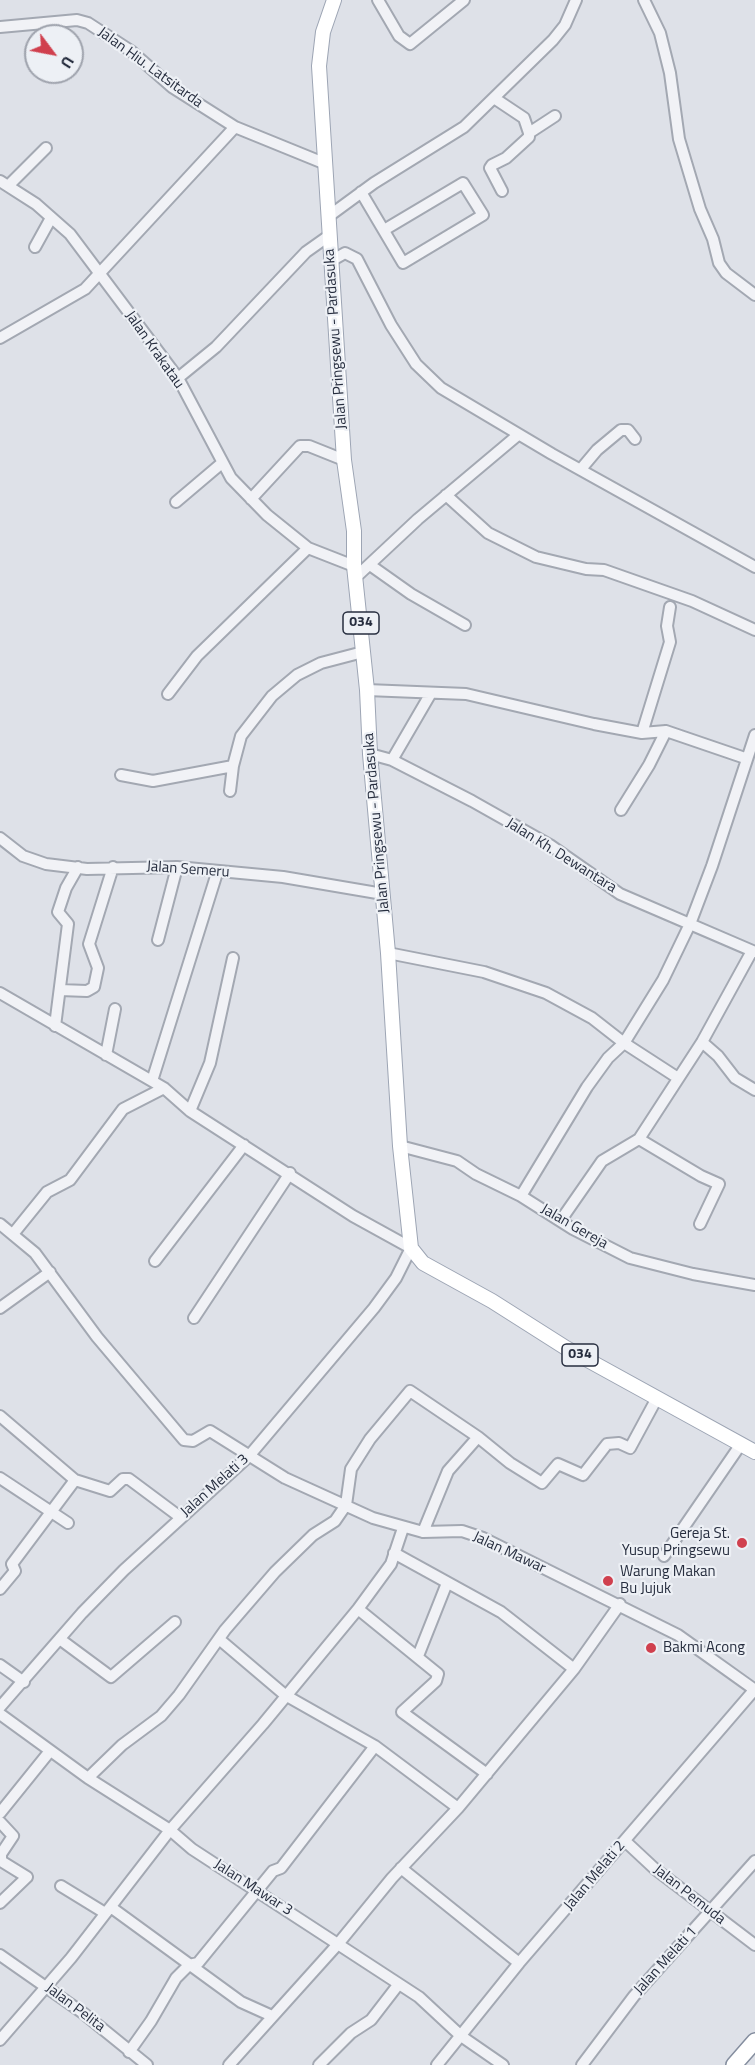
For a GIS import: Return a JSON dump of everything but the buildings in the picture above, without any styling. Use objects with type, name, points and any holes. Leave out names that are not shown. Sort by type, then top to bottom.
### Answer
[{"type":"highway","points":[[734,2065],[755,2041]]},
{"type":"main road","name":"Jalan Pringsewu - Pardasuka","points":[[334,0],[319,49],[331,261],[344,460],[354,531],[355,571],[388,953],[400,1146],[411,1248]]},
{"type":"main road","name":"034","points":[[411,1248],[423,1263],[492,1301],[566,1348],[755,1452]]},
{"type":"street","points":[[378,0],[399,36],[410,44],[464,0]]},
{"type":"street","points":[[329,216],[361,192],[452,137],[553,40],[566,25],[576,0]]},
{"type":"street","points":[[644,0],[660,33],[670,73],[679,139],[700,209],[713,238],[719,263],[726,273],[755,295]]},
{"type":"street","name":"Jalan Hiu. Latsitarda","points":[[0,27],[77,20],[88,23],[131,51],[172,87],[235,127],[327,164]]},
{"type":"street","points":[[494,98],[524,118],[529,133],[529,137],[521,145],[490,168],[502,191]]},
{"type":"street","points":[[529,133],[555,116]]},
{"type":"street","points":[[0,338],[85,289],[235,127]]},
{"type":"street","points":[[4,184],[46,148]]},
{"type":"street","points":[[361,192],[403,263],[483,215],[464,183],[384,230]]},
{"type":"street","name":"Jalan Krakatau","points":[[4,184],[36,204],[70,234],[178,378],[222,464],[251,500],[308,548],[355,571]]},
{"type":"street","points":[[35,247],[51,218]]},
{"type":"street","points":[[178,378],[216,347],[306,252],[330,235]]},
{"type":"street","points":[[331,261],[345,253],[357,259],[391,325],[416,364],[459,400],[755,567]]},
{"type":"street","points":[[581,469],[597,450],[621,430],[628,430],[635,439]]},
{"type":"street","points":[[355,571],[370,565],[446,495],[518,435]]},
{"type":"street","points":[[251,500],[300,446],[309,446],[344,460]]},
{"type":"street","points":[[176,502],[222,464]]},
{"type":"street","points":[[446,495],[488,533],[536,557],[586,569],[604,570],[692,601],[755,630]]},
{"type":"street","points":[[168,694],[197,656],[308,548]]},
{"type":"street","points":[[370,565],[411,594],[465,625]]},
{"type":"street","points":[[642,732],[670,642],[667,626],[670,607]]},
{"type":"street","points":[[231,791],[233,766],[241,736],[272,696],[297,675],[321,663],[363,652]]},
{"type":"street","points":[[367,690],[466,694],[594,724],[642,732],[666,731],[746,758]]},
{"type":"street","points":[[392,760],[431,693]]},
{"type":"street","points":[[621,810],[650,765],[666,731]]},
{"type":"street","points":[[521,1196],[588,1087],[608,1058],[624,1043],[663,980],[690,924],[739,788],[746,758],[755,735]]},
{"type":"street","name":"Jalan Kh. Dewantara","points":[[370,754],[392,760],[550,845],[620,894],[690,924],[713,931],[754,951]]},
{"type":"street","points":[[121,775],[153,781],[233,766]]},
{"type":"street","name":"Jalan Semeru","points":[[0,838],[23,856],[46,864],[78,867],[177,867],[217,873],[283,877],[382,894]]},
{"type":"street","points":[[55,1026],[68,924],[58,912],[66,888],[78,867]]},
{"type":"street","points":[[60,990],[87,991],[94,987],[98,968],[89,944],[113,867]]},
{"type":"street","points":[[158,940],[177,867]]},
{"type":"street","points":[[152,1081],[217,873]]},
{"type":"street","points":[[561,1220],[602,1161],[639,1139],[702,1042],[754,951]]},
{"type":"street","points":[[388,953],[484,972],[546,993],[592,1018],[624,1043],[678,1078]]},
{"type":"street","points":[[190,1111],[210,1064],[233,958]]},
{"type":"street","points":[[0,993],[164,1088],[190,1111],[290,1173],[353,1216],[411,1248]]},
{"type":"street","points":[[105,1055],[115,1009]]},
{"type":"street","points":[[702,1042],[718,1056],[735,1078],[755,1090]]},
{"type":"street","points":[[13,1234],[47,1192],[70,1180],[123,1109],[164,1088]]},
{"type":"street","points":[[639,1139],[718,1184],[700,1224]]},
{"type":"street","points":[[155,1261],[244,1145]]},
{"type":"street","name":"Jalan Gereja","points":[[400,1146],[457,1161],[476,1174],[521,1196],[630,1258],[755,1286]]},
{"type":"street","points":[[194,1318],[290,1173]]},
{"type":"street","points":[[0,1224],[50,1272],[0,1308]]},
{"type":"street","name":"Jalan Melati 3","points":[[0,1707],[101,1593],[249,1455],[374,1308],[396,1278],[411,1248]]},
{"type":"street","name":"Jalan Mawar","points":[[50,1272],[97,1337],[184,1440],[193,1441],[210,1431],[285,1478],[373,1518],[423,1532],[442,1529],[462,1531],[620,1604],[678,1635],[755,1689]]},
{"type":"street","points":[[88,1778],[122,1745],[161,1716],[219,1639],[275,1572],[313,1535],[335,1521],[346,1505],[351,1469],[370,1439],[410,1391],[478,1437],[538,1482],[544,1481],[558,1464],[583,1475],[606,1444],[619,1443],[630,1448],[657,1398]]},
{"type":"street","points":[[0,1416],[75,1480],[110,1491],[123,1479],[129,1479],[180,1517]]},
{"type":"street","points":[[423,1532],[448,1471],[478,1437]]},
{"type":"street","points":[[664,1556],[741,1444]]},
{"type":"street","points":[[0,1478],[37,1504],[52,1509],[68,1522]]},
{"type":"street","points":[[0,1589],[15,1570],[12,1564],[75,1480]]},
{"type":"street","points":[[0,2040],[45,1985],[71,1958],[170,1830],[263,1724],[358,1610],[391,1564],[403,1528]]},
{"type":"street","points":[[394,1553],[501,1612],[574,1669]]},
{"type":"street","points":[[418,1656],[447,1583]]},
{"type":"street","points":[[229,2065],[338,1944],[401,1868],[487,1774],[574,1669],[620,1604]]},
{"type":"street","points":[[358,1610],[438,1674],[436,1681],[402,1712],[487,1774]]},
{"type":"street","points":[[61,1640],[111,1677],[175,1622]]},
{"type":"street","points":[[219,1639],[285,1695],[375,1746],[458,1808]]},
{"type":"street","points":[[0,1665],[24,1682]]},
{"type":"street","name":"Jalan Melati 2","points":[[437,2065],[519,1963],[755,1689]]},
{"type":"street","name":"Jalan Mawar 3","points":[[0,1714],[88,1778],[170,1830],[192,1849],[419,1997],[462,2036],[503,2065]]},
{"type":"street","points":[[129,2052],[152,2021],[176,1978],[189,1965],[198,1963],[206,1955],[273,1871],[283,1865],[375,1746]]},
{"type":"street","points":[[0,1814],[50,1751]]},
{"type":"street","points":[[0,1822],[13,1836],[1,1854],[1,1861],[27,1877],[0,1903]]},
{"type":"street","name":"Jalan Pemuda","points":[[625,1841],[710,1913],[755,1946]]},
{"type":"street","name":"Jalan Melati 1","points":[[582,2065],[634,1996],[755,1861]]},
{"type":"street","points":[[401,1868],[519,1963]]},
{"type":"street","points":[[61,1886],[109,1911],[241,2002],[273,2016]]},
{"type":"street","name":"Jalan Pelita","points":[[0,1955],[45,1985],[147,2065]]},
{"type":"street","points":[[319,2065],[351,2033],[371,2020],[398,1985]]},
{"type":"place","name":"Gereja St. Yusup Pringsewu","points":[[742,1543]]},
{"type":"place","name":"Warung Makan Bu Jujuk","points":[[608,1581]]},
{"type":"place","name":"Bakmi Acong","points":[[651,1648]]}]
